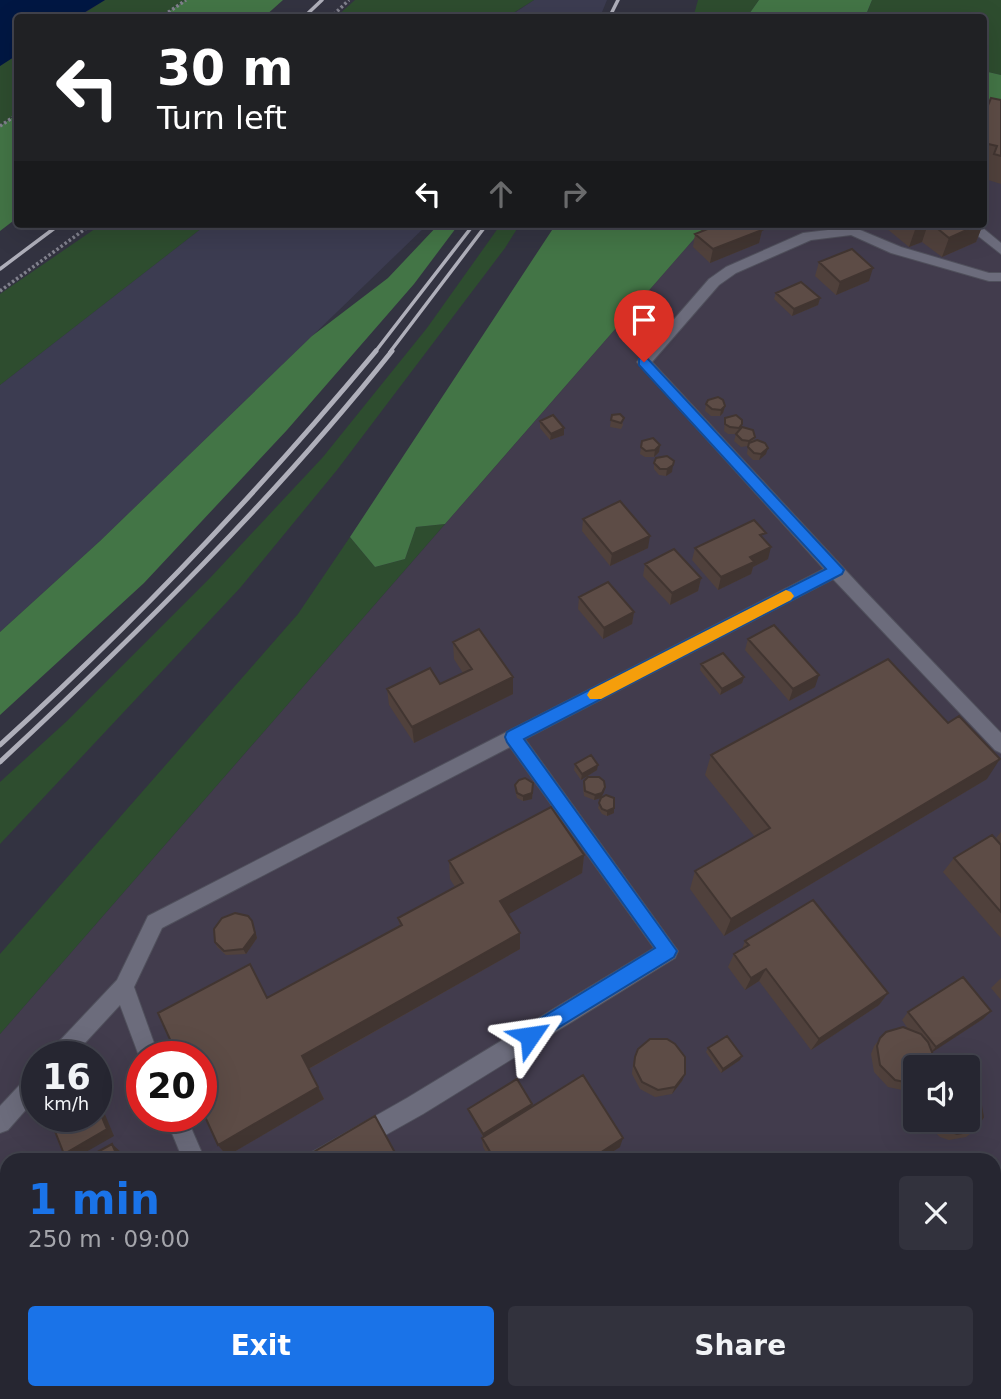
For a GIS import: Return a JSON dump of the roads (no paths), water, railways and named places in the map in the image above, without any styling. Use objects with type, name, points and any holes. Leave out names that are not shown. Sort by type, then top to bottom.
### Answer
[{"type":"lane","points":[[975,228],[1001,250]]},
{"type":"lane","points":[[1001,277],[989,277],[896,250],[853,231],[808,236],[731,270],[714,282],[644,362],[1001,744]]},
{"type":"lane","points":[[73,1041],[124,987],[155,922],[836,570]]},
{"type":"lane","points":[[333,1153],[415,1107],[668,951],[513,737]]},
{"type":"lane","points":[[124,987],[143,1041]]},
{"type":"lane","points":[[0,1122],[21,1099]]},
{"type":"lane","points":[[182,1132],[191,1153]]},
{"type":"water","points":[[0,0],[105,0],[82,14],[14,14],[14,57],[0,66]]},
{"type":"railway","points":[[307,14],[322,0]]},
{"type":"railway","points":[[611,14],[618,0]]},
{"type":"railway","points":[[0,269],[55,228]]},
{"type":"railway","points":[[375,352],[471,228]]},
{"type":"railway","points":[[390,352],[484,228]]},
{"type":"railway","points":[[0,745],[99,652],[195,554],[287,454],[376,351]]},
{"type":"railway","points":[[0,762],[204,564],[300,460],[392,351]]}]
